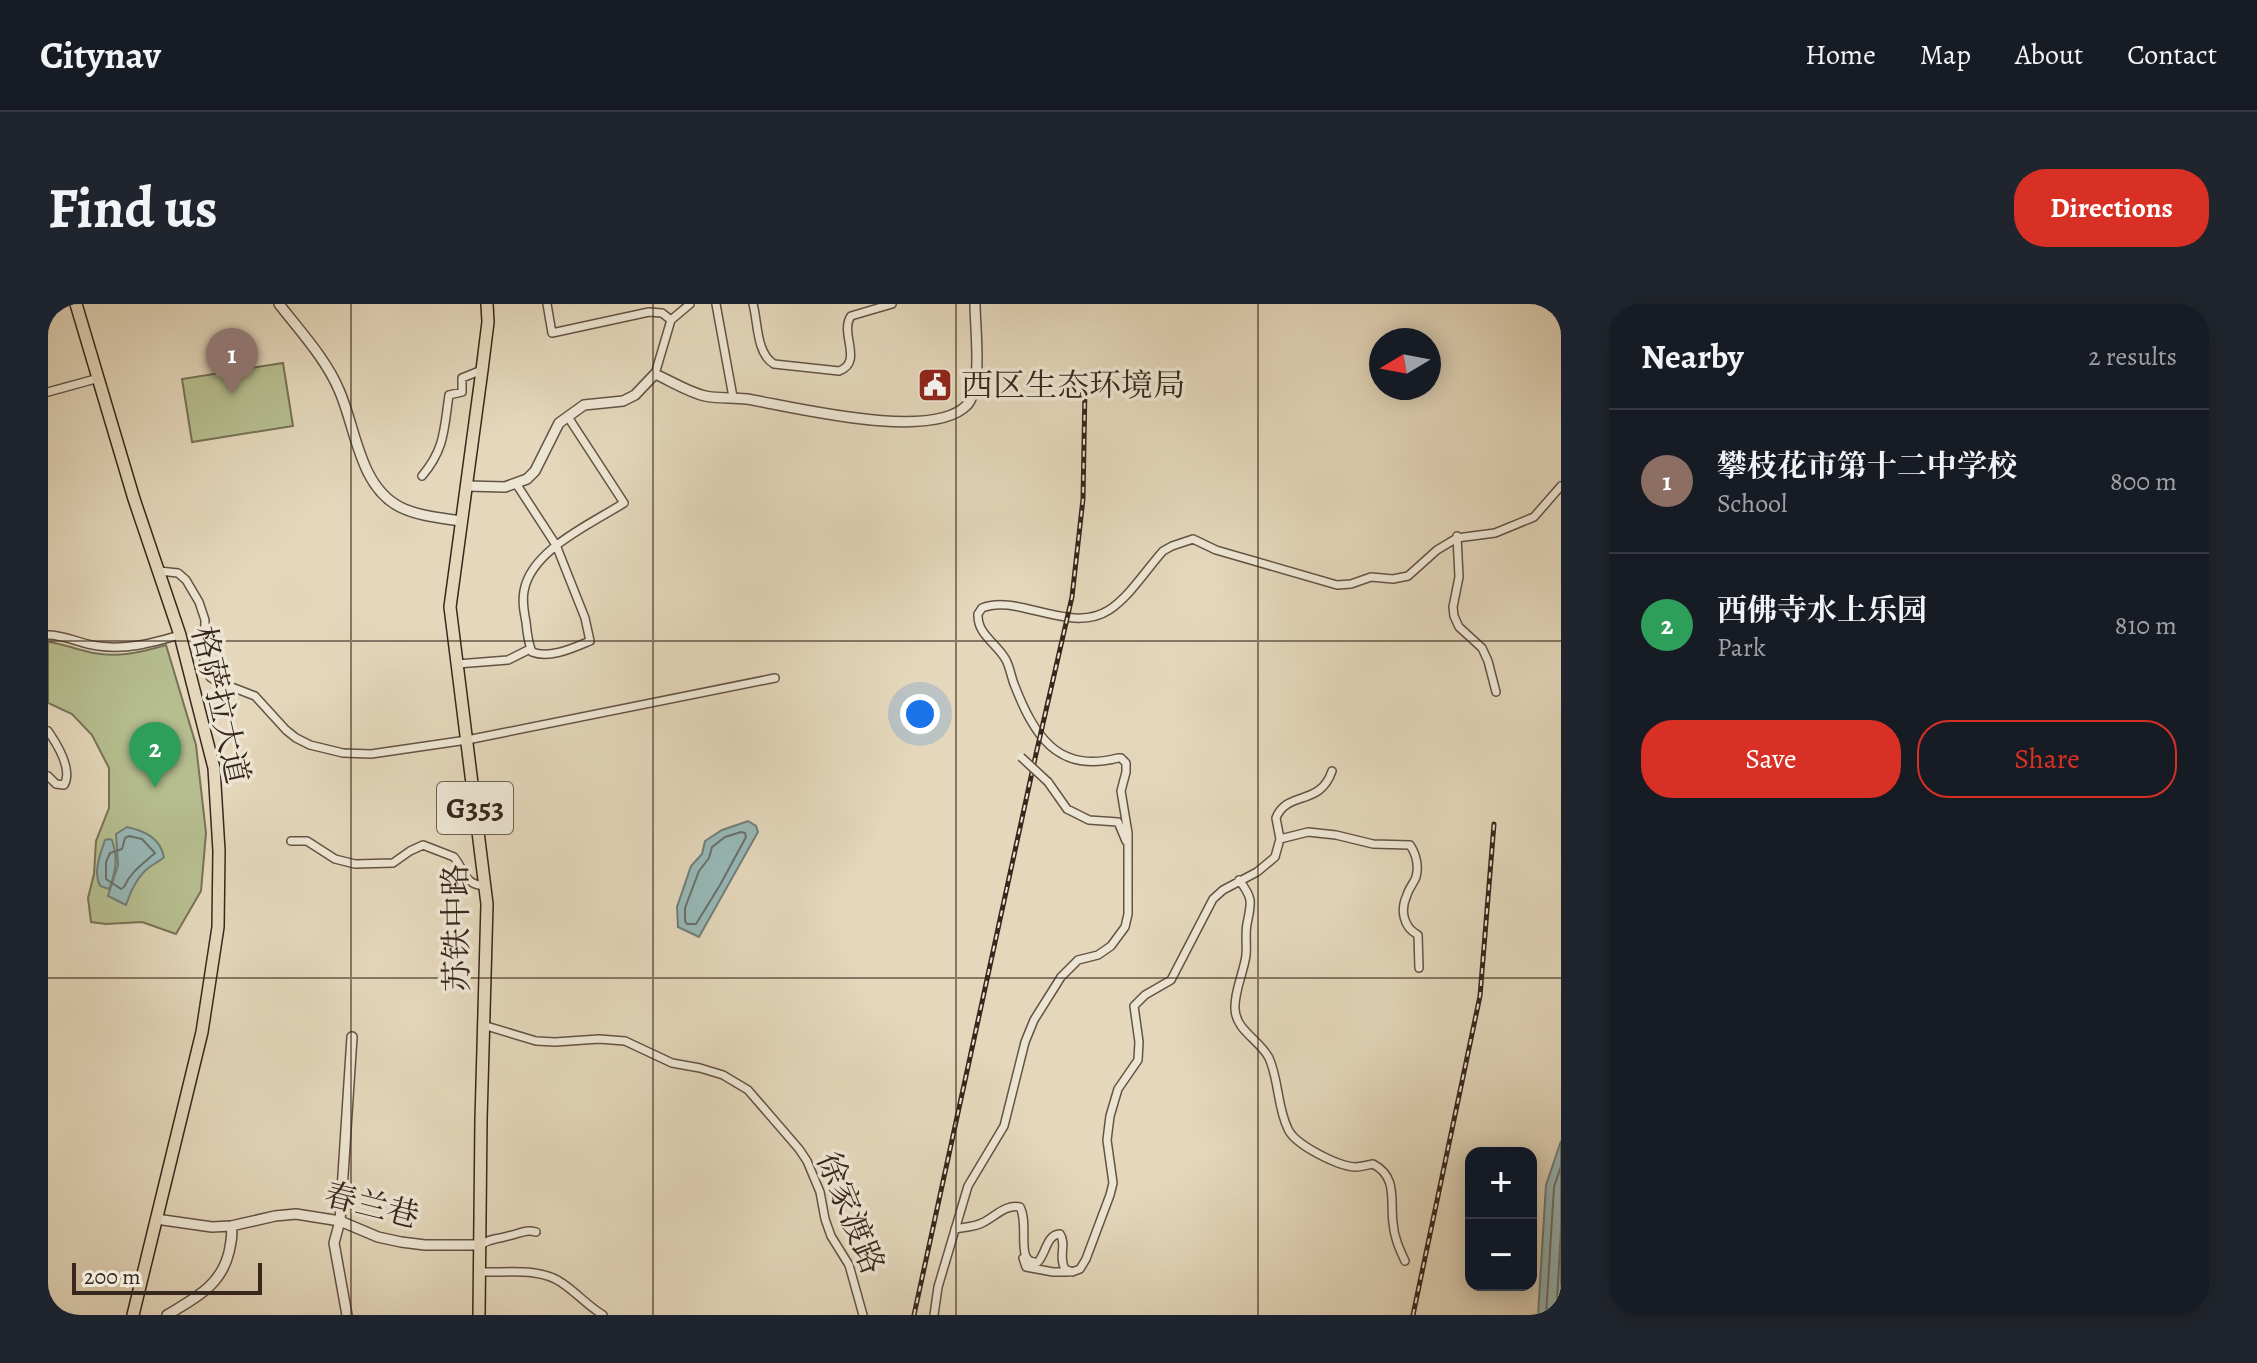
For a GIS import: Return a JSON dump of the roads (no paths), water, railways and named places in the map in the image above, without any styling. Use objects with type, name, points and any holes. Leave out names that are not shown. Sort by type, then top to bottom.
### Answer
[{"type":"main road","name":"格萨拉大道","points":[[76,304],[134,499],[180,635],[214,768],[219,851],[218,927],[202,1032],[133,1315]]},
{"type":"main road","name":"苏铁中路","points":[[479,1315],[487,904],[450,607],[488,322],[487,304]]},
{"type":"street","points":[[279,304],[329,371],[371,478],[383,495],[416,513],[460,521]]},
{"type":"street","points":[[547,304],[552,333],[649,308],[671,320]]},
{"type":"street","points":[[467,486],[492,488],[517,485],[535,471],[559,423],[584,405],[623,401],[645,387],[655,374],[671,320],[690,304]]},
{"type":"street","points":[[716,304],[733,397]]},
{"type":"street","points":[[753,304],[767,360],[774,364],[839,371],[847,368],[851,361],[847,321],[858,312],[892,304]]},
{"type":"street","points":[[655,374],[703,395],[733,397],[883,422],[920,421],[952,415],[968,404],[976,383],[975,304]]},
{"type":"street","points":[[422,476],[439,452],[449,395],[462,392],[462,378],[482,370]]},
{"type":"street","points":[[48,392],[99,378]]},
{"type":"street","points":[[517,485],[556,545],[585,618],[590,641],[543,655],[532,652],[523,604],[524,589],[538,561],[556,545],[624,503],[568,417]]},
{"type":"street","points":[[934,1315],[938,1287],[968,1186],[1004,1126],[1025,1042],[1034,1020],[1057,982],[1078,960],[1107,950],[1125,927],[1128,914],[1129,851],[1121,791],[1126,763],[1121,758],[1093,763],[1074,759],[1047,743],[1027,714],[1006,661],[980,629],[978,614],[982,608],[995,605],[1086,619],[1096,616],[1115,606],[1163,551],[1186,540],[1199,540],[1216,550],[1344,585],[1371,577],[1393,579],[1408,576],[1457,536],[1495,533],[1534,517],[1561,486]]},
{"type":"street","points":[[1457,536],[1459,577],[1454,616],[1459,627],[1482,648],[1496,692]]},
{"type":"street","points":[[159,571],[178,573],[199,602],[205,620],[204,661],[210,677],[255,696],[296,738],[323,749],[356,754],[467,740],[775,678]]},
{"type":"street","points":[[48,635],[116,648],[138,647],[180,635]]},
{"type":"street","points":[[457,664],[508,660],[530,649]]},
{"type":"street","points":[[48,731],[68,774],[64,785],[56,784],[48,776]]},
{"type":"street","points":[[1017,757],[1048,782],[1067,809],[1089,820],[1118,822],[1129,851]]},
{"type":"street","points":[[955,1229],[983,1223],[1016,1205],[1024,1215],[1023,1261],[1026,1267],[1053,1272],[1080,1269],[1113,1183],[1107,1140],[1118,1089],[1138,1060],[1134,1006],[1145,995],[1171,980],[1206,910],[1223,890],[1257,872],[1275,857],[1280,839],[1276,826],[1279,811],[1289,803],[1318,792],[1332,771]]},
{"type":"street","points":[[1280,839],[1308,832],[1373,844],[1410,845],[1417,872],[1406,896],[1405,919],[1407,928],[1418,935],[1419,968]]},
{"type":"street","points":[[291,841],[307,841],[335,859],[355,864],[393,863],[419,846],[428,846],[436,852],[454,857],[472,884],[485,886]]},
{"type":"street","points":[[1239,880],[1252,906],[1246,932],[1246,957],[1235,1005],[1237,1018],[1269,1058],[1285,1122],[1292,1136],[1322,1156],[1357,1167],[1373,1164],[1382,1170],[1392,1190],[1395,1234],[1405,1261]]},
{"type":"street","name":"徐家渡路","points":[[483,1025],[536,1041],[625,1041],[672,1063],[723,1075],[748,1090],[807,1161],[820,1192],[831,1236],[849,1265],[863,1315]]},
{"type":"street","points":[[347,1315],[334,1243],[340,1221],[352,1037]]},
{"type":"street","name":"春兰巷","points":[[156,1219],[193,1225],[231,1226],[296,1214],[340,1221],[378,1237],[401,1242],[480,1245]]},
{"type":"street","points":[[167,1315],[209,1289],[225,1267],[233,1236],[231,1226]]},
{"type":"street","points":[[480,1245],[494,1237],[507,1237],[525,1230],[536,1232]]},
{"type":"street","points":[[1024,1252],[1027,1260],[1038,1262],[1051,1236],[1060,1234],[1063,1239],[1062,1265],[1072,1272]]},
{"type":"street","points":[[480,1272],[546,1275],[563,1283],[603,1315]]},
{"type":"water","points":[[748,821],[756,826],[758,832],[699,937],[678,927],[677,907],[691,866],[702,854],[705,841],[722,830]]},
{"type":"water","points":[[127,827],[151,836],[164,857],[140,877],[126,905],[108,896],[118,865],[116,834]]},
{"type":"water","points":[[105,840],[112,840],[116,859],[109,889],[100,886],[97,875]]},
{"type":"water","points":[[1561,1141],[1561,1315],[1538,1315],[1546,1185]]},
{"type":"railway","points":[[914,1315],[1072,597],[1083,499],[1085,387]]},
{"type":"railway","points":[[1413,1315],[1480,996],[1494,824]]},
{"type":"place","name":"西区生态环境局","points":[[935,385]]},
{"type":"place","name":"攀枝花市第十二中学校","points":[[232,394]]},
{"type":"place","name":"西佛寺水上乐园","points":[[155,788]]}]
